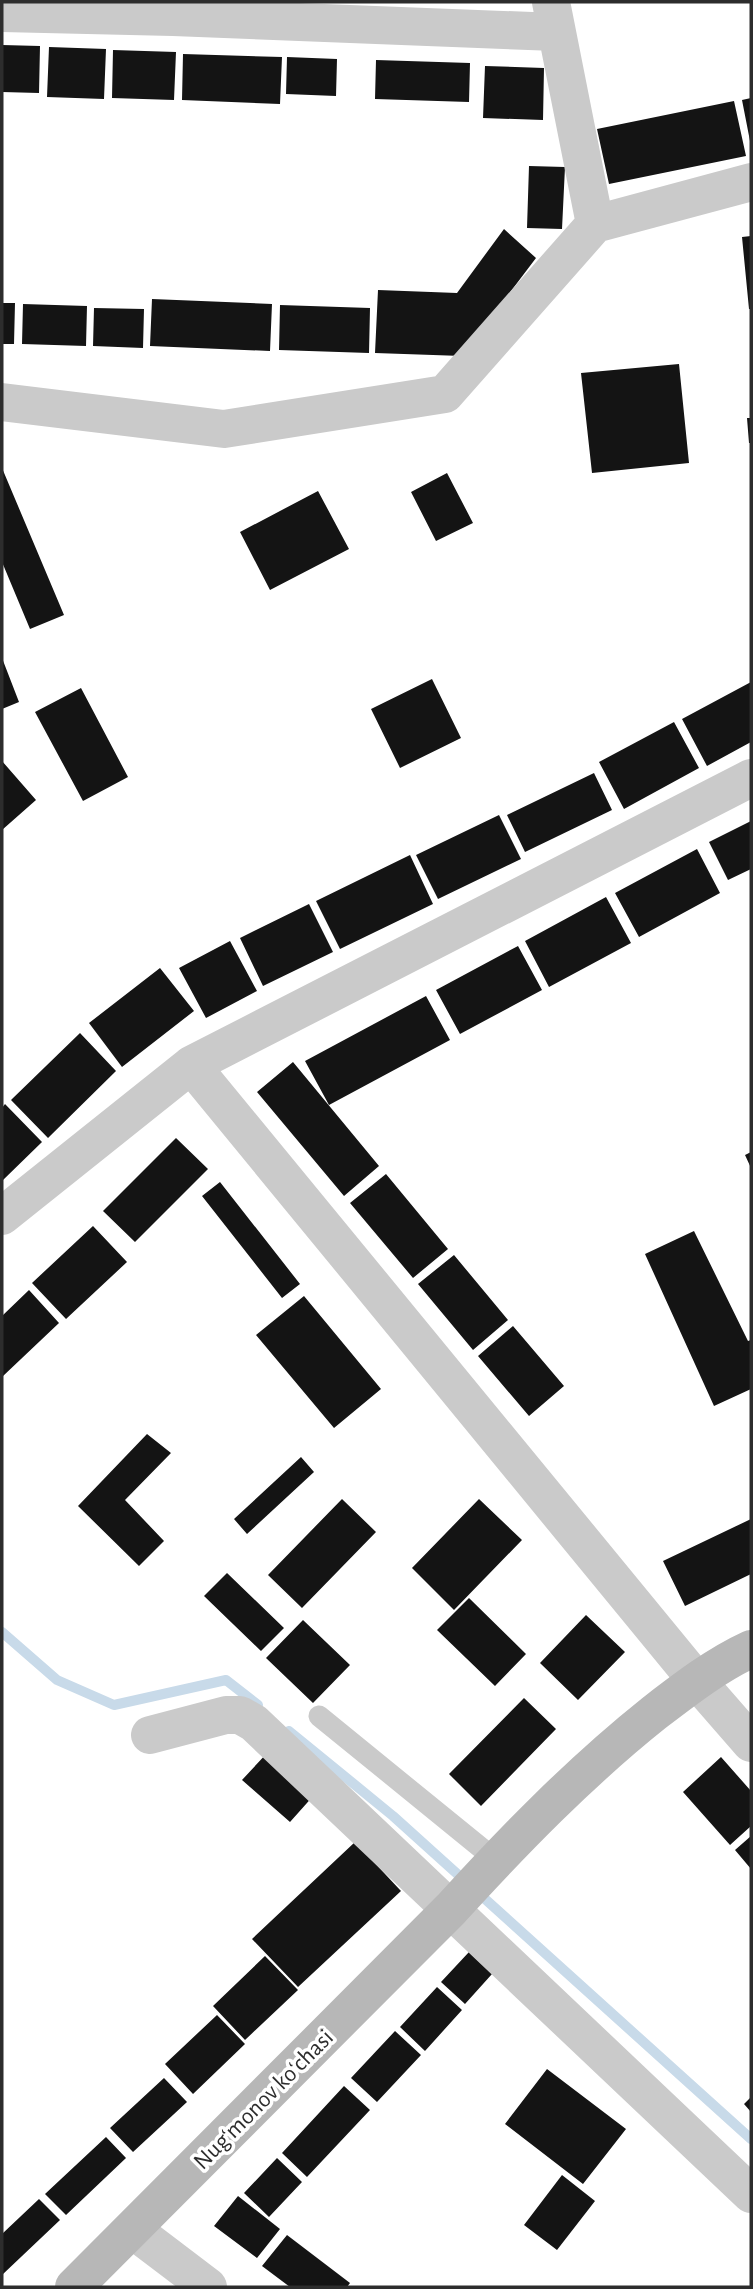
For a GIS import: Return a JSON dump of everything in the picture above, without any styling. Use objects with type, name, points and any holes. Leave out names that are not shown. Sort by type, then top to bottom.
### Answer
[{"type":"main road","points":[[496,1860],[581,1775],[631,1731],[697,1681],[751,1649]]},
{"type":"main road","name":"Nugʻmonov koʻchasi","points":[[74,2287],[451,1909],[496,1860]]},
{"type":"street","points":[[2,13],[173,17],[554,17],[595,224]]},
{"type":"street","points":[[2,402],[224,429],[445,394],[595,224],[751,182]]},
{"type":"street","points":[[2,1216],[191,1065],[751,778]]},
{"type":"street","points":[[191,1065],[697,1681],[751,1743]]},
{"type":"street","points":[[149,1735],[226,1715],[240,1715],[254,1723],[751,2194]]},
{"type":"street","points":[[133,2230],[208,2287]]},
{"type":"lane","points":[[318,1716],[496,1860]]},
{"type":"building","points":[[2,45],[40,46],[39,93],[2,92]]},
{"type":"building","points":[[49,47],[106,49],[104,99],[47,97]]},
{"type":"building","points":[[113,50],[176,52],[174,100],[112,98]]},
{"type":"building","points":[[183,54],[282,57],[280,104],[182,100]]},
{"type":"building","points":[[287,57],[337,59],[336,96],[286,94]]},
{"type":"building","points":[[376,60],[470,63],[469,102],[375,99]]},
{"type":"building","points":[[485,66],[544,68],[543,120],[483,118]]},
{"type":"building","points":[[751,98],[751,141],[750,141],[742,100]]},
{"type":"building","points":[[734,101],[746,156],[609,184],[597,129]]},
{"type":"building","points":[[529,166],[565,167],[562,229],[527,228]]},
{"type":"building","points":[[504,229],[536,258],[462,356],[375,353],[378,290],[457,293]]},
{"type":"building","points":[[751,236],[751,309],[749,309],[742,237]]},
{"type":"building","points":[[152,299],[272,304],[270,351],[150,346]]},
{"type":"building","points":[[2,303],[15,303],[14,344],[2,344]]},
{"type":"building","points":[[23,304],[87,306],[86,346],[22,344]]},
{"type":"building","points":[[280,305],[370,308],[369,353],[279,350]]},
{"type":"building","points":[[94,308],[144,309],[143,348],[93,346]]},
{"type":"building","points":[[679,364],[689,463],[592,473],[581,373]]},
{"type":"building","points":[[747,418],[751,418],[751,443],[749,443]]},
{"type":"building","points":[[2,468],[64,615],[30,629],[2,562]]},
{"type":"building","points":[[447,473],[473,523],[436,541],[411,492]]},
{"type":"building","points":[[318,491],[349,549],[270,590],[240,532]]},
{"type":"building","points":[[2,658],[19,702],[2,709]]},
{"type":"building","points":[[432,679],[461,738],[400,768],[371,709]]},
{"type":"building","points":[[751,682],[751,742],[707,766],[682,719]]},
{"type":"building","points":[[81,688],[128,777],[83,801],[35,712]]},
{"type":"building","points":[[674,722],[699,768],[624,809],[599,762]]},
{"type":"building","points":[[2,761],[36,800],[2,830]]},
{"type":"building","points":[[594,773],[612,810],[525,852],[507,815]]},
{"type":"building","points":[[499,815],[521,859],[438,899],[416,855]]},
{"type":"building","points":[[751,821],[751,869],[728,880],[709,842]]},
{"type":"building","points":[[697,849],[720,893],[639,937],[615,893]]},
{"type":"building","points":[[410,855],[433,904],[340,949],[316,901]]},
{"type":"building","points":[[606,897],[631,943],[549,987],[525,941]]},
{"type":"building","points":[[309,904],[333,952],[263,986],[240,938]]},
{"type":"building","points":[[230,941],[257,991],[206,1018],[179,968]]},
{"type":"building","points":[[518,946],[542,990],[460,1034],[436,990]]},
{"type":"building","points":[[160,968],[194,1011],[122,1067],[89,1023]]},
{"type":"building","points":[[426,996],[450,1040],[329,1105],[305,1061]]},
{"type":"building","points":[[80,1033],[116,1071],[48,1138],[11,1100]]},
{"type":"building","points":[[293,1062],[379,1166],[344,1196],[257,1092]]},
{"type":"building","points":[[5,1104],[42,1142],[2,1181],[2,1108]]},
{"type":"building","points":[[176,1138],[208,1169],[135,1242],[103,1211]]},
{"type":"building","points":[[751,1152],[751,1168],[745,1155]]},
{"type":"building","points":[[386,1174],[448,1249],[413,1278],[350,1203]]},
{"type":"building","points":[[220,1182],[300,1284],[282,1298],[202,1196]]},
{"type":"building","points":[[93,1226],[127,1262],[66,1319],[32,1283]]},
{"type":"building","points":[[694,1231],[748,1341],[751,1340],[751,1389],[714,1406],[645,1254]]},
{"type":"building","points":[[454,1255],[508,1320],[473,1350],[418,1284]]},
{"type":"building","points":[[29,1290],[59,1323],[2,1377],[2,1316]]},
{"type":"building","points":[[304,1296],[381,1389],[334,1428],[256,1335]]},
{"type":"building","points":[[513,1326],[564,1386],[529,1416],[478,1356]]},
{"type":"building","points":[[147,1434],[171,1453],[125,1500],[164,1541],[139,1566],[78,1506]]},
{"type":"building","points":[[301,1457],[314,1472],[247,1534],[234,1519]]},
{"type":"building","points":[[342,1499],[376,1532],[302,1608],[268,1575]]},
{"type":"building","points":[[479,1499],[522,1540],[454,1610],[412,1568]]},
{"type":"building","points":[[751,1519],[751,1574],[685,1606],[663,1561]]},
{"type":"building","points":[[227,1573],[284,1628],[261,1651],[204,1596]]},
{"type":"building","points":[[469,1598],[526,1654],[495,1686],[437,1630]]},
{"type":"building","points":[[586,1615],[625,1652],[578,1700],[540,1663]]},
{"type":"building","points":[[303,1620],[350,1665],[313,1703],[266,1658]]},
{"type":"building","points":[[524,1698],[556,1729],[481,1806],[449,1774]]},
{"type":"building","points":[[268,1752],[315,1794],[290,1822],[242,1780]]},
{"type":"building","points":[[721,1757],[751,1791],[751,1826],[730,1845],[683,1792]]},
{"type":"building","points":[[751,1836],[751,1869],[735,1850]]},
{"type":"building","points":[[355,1842],[401,1891],[298,1987],[252,1939]]},
{"type":"building","points":[[469,1952],[492,1974],[465,2004],[441,1982]]},
{"type":"building","points":[[265,1956],[298,1990],[245,2040],[213,2006]]},
{"type":"building","points":[[437,1987],[462,2010],[425,2051],[400,2027]]},
{"type":"building","points":[[217,2015],[245,2044],[193,2094],[165,2064]]},
{"type":"building","points":[[395,2031],[421,2055],[377,2102],[351,2078]]},
{"type":"building","points":[[547,2069],[626,2129],[583,2184],[505,2124]]},
{"type":"building","points":[[164,2078],[187,2102],[133,2152],[110,2128]]},
{"type":"building","points":[[344,2086],[370,2110],[307,2177],[282,2153]]},
{"type":"building","points":[[751,2097],[751,2112],[744,2104]]},
{"type":"building","points":[[106,2137],[126,2158],[66,2215],[45,2194]]},
{"type":"building","points":[[277,2158],[302,2182],[269,2217],[244,2193]]},
{"type":"building","points":[[562,2175],[595,2201],[557,2250],[524,2225]]},
{"type":"building","points":[[238,2196],[280,2229],[257,2258],[214,2226]]},
{"type":"building","points":[[39,2199],[60,2220],[2,2275],[2,2234]]},
{"type":"building","points":[[287,2235],[350,2283],[347,2287],[290,2287],[262,2266]]},
{"type":"waterway","points":[[2,1632],[57,1680],[114,1705],[226,1680],[258,1705]]},
{"type":"waterway","points":[[289,1731],[393,1816],[751,2139]]}]
